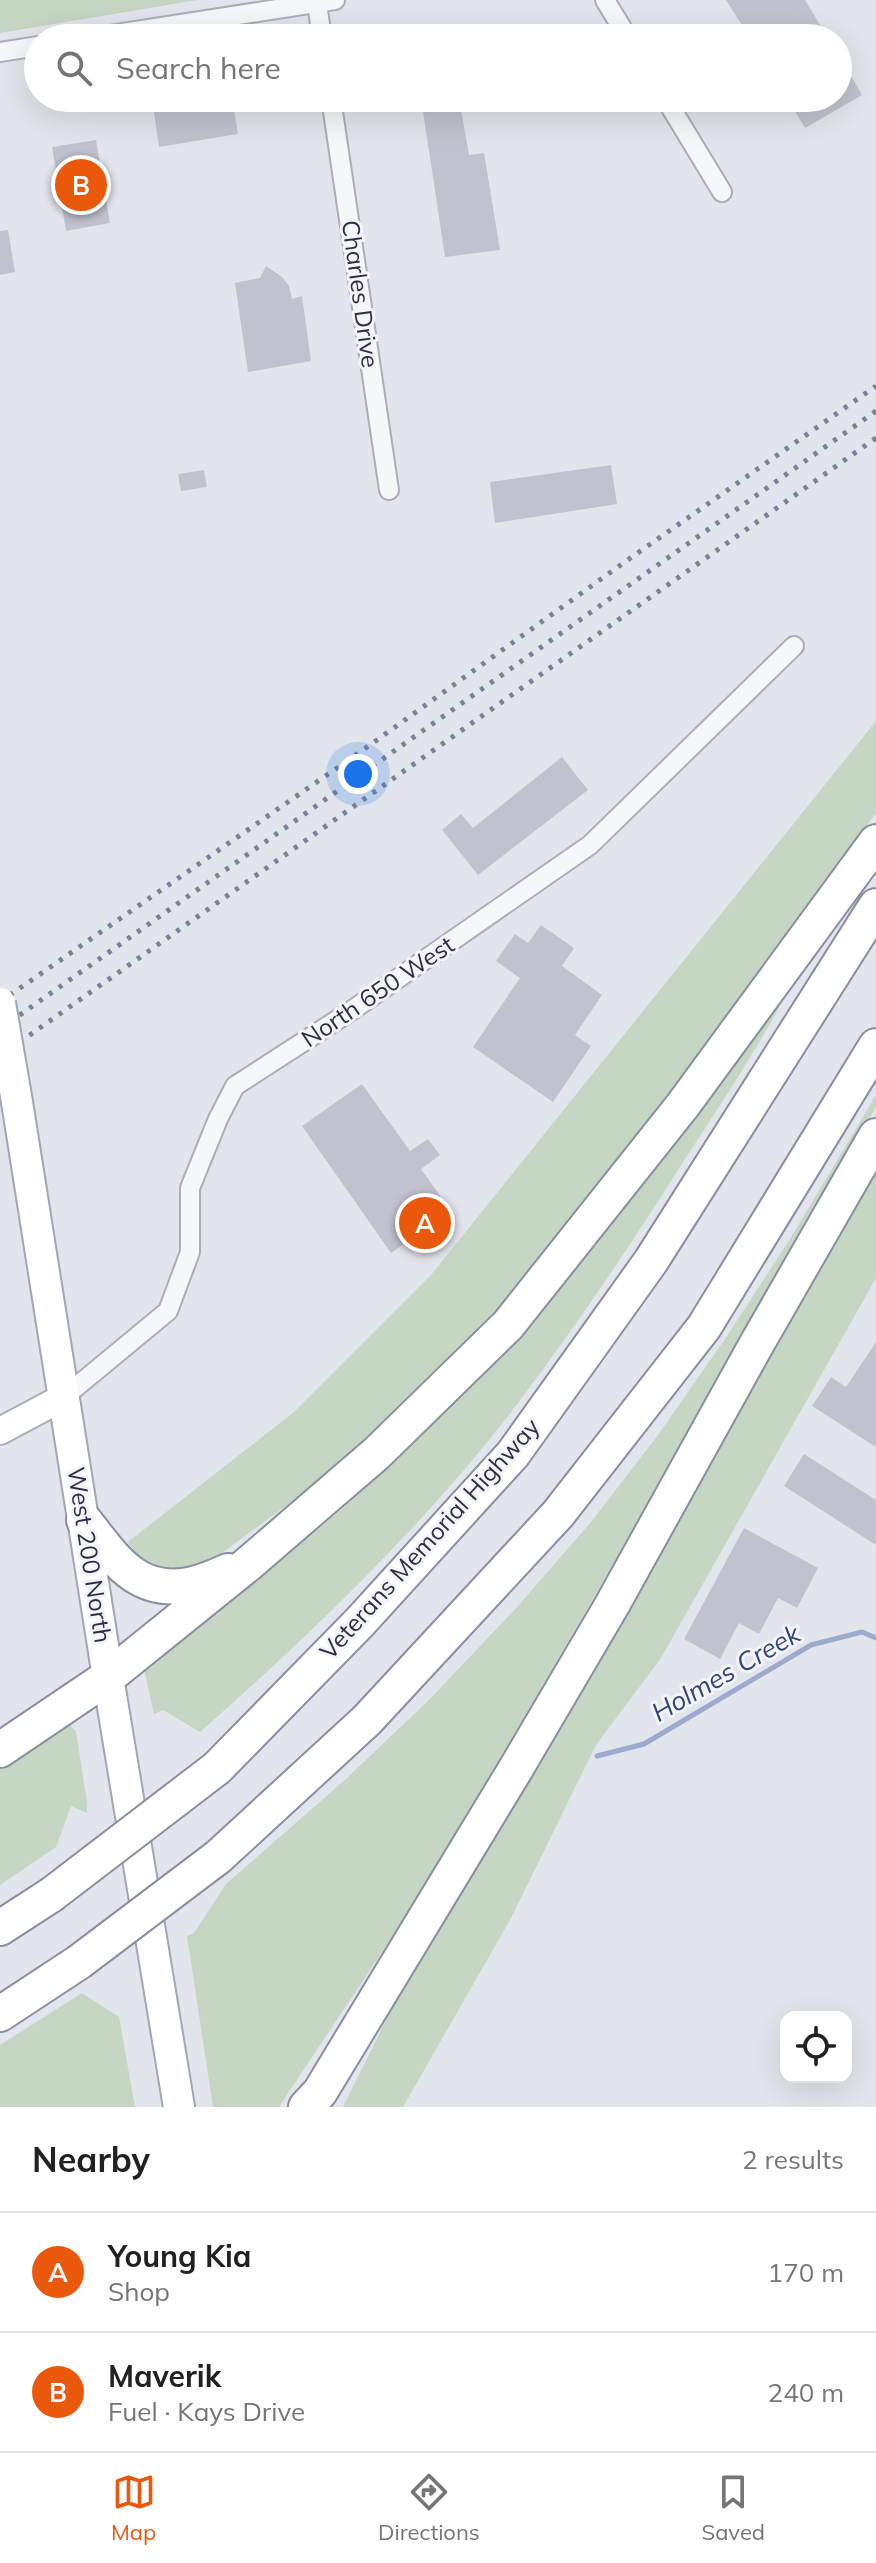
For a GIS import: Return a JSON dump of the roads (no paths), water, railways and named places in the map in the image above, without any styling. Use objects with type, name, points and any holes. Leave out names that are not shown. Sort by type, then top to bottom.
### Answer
[{"type":"highway","points":[[0,1750],[108,1677],[247,1565],[377,1453],[508,1325],[683,1105],[876,842]]},
{"type":"highway","name":"Veterans Memorial Highway","points":[[0,1928],[51,1895],[217,1768],[360,1622],[513,1454],[651,1261],[876,906]]},
{"type":"highway","points":[[0,2014],[79,1962],[218,1857],[367,1720],[558,1514],[704,1327],[876,1046]]},
{"type":"highway","points":[[312,2102],[597,1632],[876,1136]]},
{"type":"highway","points":[[84,1520],[120,1565],[137,1579],[151,1584],[193,1584],[247,1565]]},
{"type":"main road","name":"West 200 North","points":[[0,1003],[179,2107]]},
{"type":"street","points":[[605,0],[620,24]]},
{"type":"street","points":[[179,24],[326,1],[324,24]]},
{"type":"street","points":[[0,52],[24,48]]},
{"type":"street","name":"Charles Drive","points":[[333,112],[389,490]]},
{"type":"street","points":[[673,112],[722,192]]},
{"type":"street","name":"North 650 West","points":[[64,1397],[168,1311],[190,1252],[190,1188],[235,1086],[363,1003],[590,845],[794,646]]},
{"type":"street","points":[[0,1431],[64,1397]]},
{"type":"waterway","name":"Holmes Creek","points":[[597,1756],[644,1744],[811,1645],[862,1632],[876,1638]]},
{"type":"railway","points":[[0,1002],[370,745],[876,386]]},
{"type":"railway","points":[[0,1029],[876,411]]},
{"type":"railway","points":[[0,1056],[876,438]]},
{"type":"place","name":"Maverik","points":[[81,185]]},
{"type":"place","name":"Young Kia","points":[[425,1223]]}]
